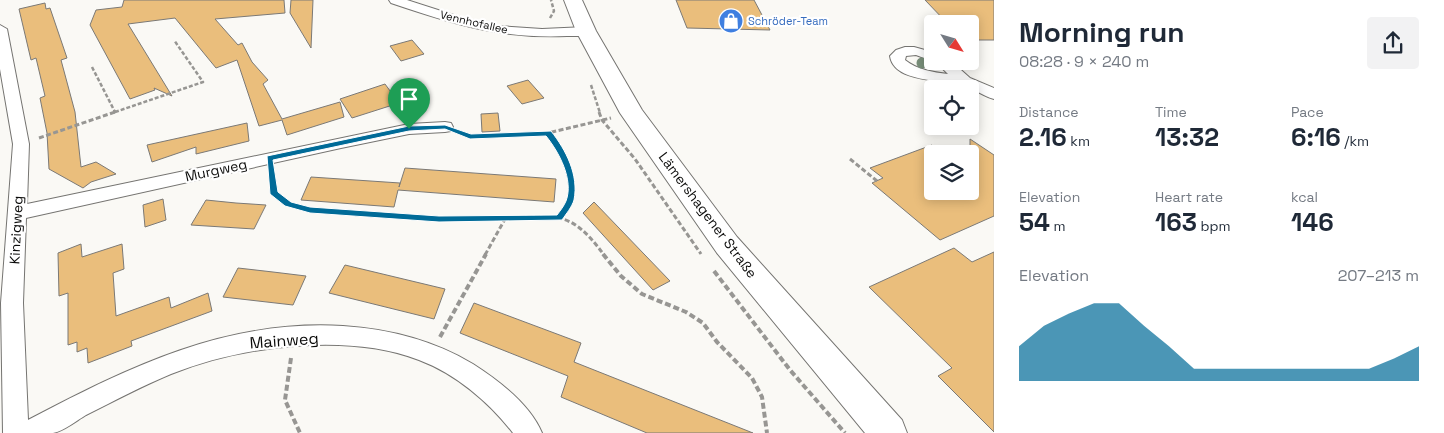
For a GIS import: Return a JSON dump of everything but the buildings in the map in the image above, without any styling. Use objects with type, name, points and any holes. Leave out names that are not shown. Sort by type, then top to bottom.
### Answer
[{"type":"main road","name":"Lämershagener Straße","points":[[573,0],[586,32],[632,112],[727,245],[889,433]]},
{"type":"street","name":"Vennhofallee","points":[[395,0],[456,20],[497,30],[524,33],[586,32]]},
{"type":"street","name":"Kinzigweg","points":[[0,29],[22,144],[12,303],[16,433]]},
{"type":"street","points":[[924,54],[912,50],[904,51],[896,56],[898,62],[911,70],[932,77],[957,80]]},
{"type":"street","points":[[952,70],[964,80]]},
{"type":"street","points":[[979,87],[994,94]]},
{"type":"street","name":"Murgweg","points":[[17,214],[409,129],[445,127]]},
{"type":"street","name":"Mainweg","points":[[28,433],[130,380],[209,351],[257,339],[295,336],[352,337],[402,344],[430,355],[477,381],[514,413],[529,433]]},
{"type":"path","points":[[550,0],[554,11],[551,17]]},
{"type":"path","points":[[22,144],[203,82],[174,40]]},
{"type":"path","points":[[92,67],[115,112]]},
{"type":"path","points":[[445,127],[470,136],[548,133],[632,112]]},
{"type":"path","points":[[548,133],[559,147],[566,162],[571,187],[570,202],[559,218]]},
{"type":"path","points":[[269,158],[274,194],[281,200],[296,207],[389,217],[505,220],[559,218],[587,233],[621,276],[642,294],[686,312],[703,323],[717,342],[752,378],[762,397],[767,433]]},
{"type":"path","points":[[850,159],[877,181]]},
{"type":"path","points":[[430,355],[505,220]]},
{"type":"path","points":[[295,336],[285,400],[300,433]]},
{"type":"place","name":"Schröder-Team","points":[[731,21]]},
{"type":"route","points":[[445,127],[470,136],[548,133],[559,147],[566,162],[570,175],[570,202],[559,218],[505,220],[439,219],[310,210],[288,204],[274,194],[269,158],[409,129],[445,127]]}]
